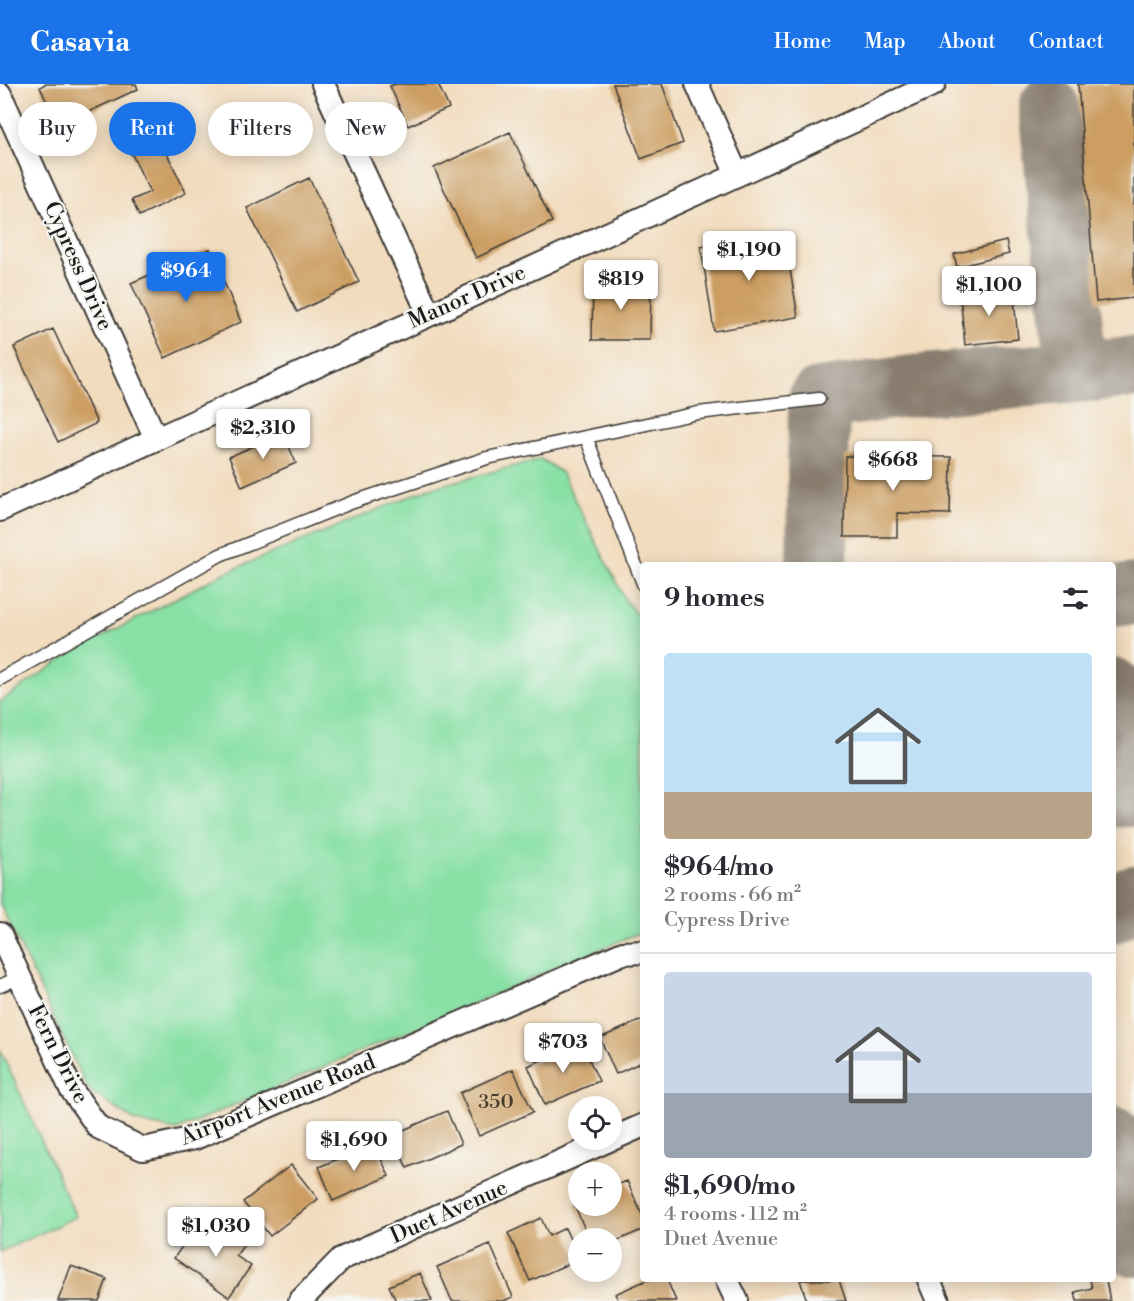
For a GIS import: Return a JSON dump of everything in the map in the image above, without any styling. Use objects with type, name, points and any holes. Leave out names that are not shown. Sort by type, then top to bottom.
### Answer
[{"type":"street","points":[[323,84],[429,314]]},
{"type":"street","points":[[697,84],[737,175]]},
{"type":"street","name":"Manor Drive","points":[[0,510],[934,84]]},
{"type":"street","name":"Cypress Drive","points":[[0,94],[156,439]]},
{"type":"street","name":"Fern Drive","points":[[0,934],[10,982],[71,1089],[98,1127],[143,1149]]},
{"type":"street","name":"Airport Avenue Road","points":[[143,1149],[195,1138],[623,953],[640,952]]},
{"type":"street","name":"Duet Avenue","points":[[622,1134],[640,1127]]},
{"type":"street","name":"Duet Avenue","points":[[300,1301],[341,1259],[586,1150]]},
{"type":"street","points":[[728,1282],[737,1301]]},
{"type":"street","points":[[929,1282],[938,1301]]},
{"type":"lane","points":[[0,679],[219,555],[353,502],[487,458],[698,413],[819,399]]},
{"type":"lane","points":[[586,437],[640,576]]},
{"type":"green space","points":[[541,459],[561,472],[626,601],[640,619],[640,933],[176,1130],[135,1121],[88,1090],[0,904],[0,702],[73,652],[222,574],[430,488]]},
{"type":"green space","points":[[0,1049],[76,1217],[0,1252]]},
{"type":"building","points":[[45,84],[136,84],[138,89],[97,108],[97,102],[47,102],[40,87]]},
{"type":"building","points":[[438,84],[449,108],[408,126],[407,102],[397,102],[390,86]]},
{"type":"building","points":[[613,84],[662,84],[683,143],[641,159]]},
{"type":"building","points":[[1078,84],[1134,84],[1134,298],[1096,302]]},
{"type":"building","points":[[510,132],[552,222],[476,258],[434,168]]},
{"type":"building","points":[[133,156],[168,156],[186,193],[139,216],[132,200],[150,192]]},
{"type":"building","points":[[309,178],[359,282],[297,312],[247,208]]},
{"type":"building","points":[[784,234],[798,317],[714,331],[701,247]]},
{"type":"building","points":[[1006,241],[1009,254],[957,267],[954,254]]},
{"type":"building","points":[[210,249],[241,322],[165,358],[131,283]]},
{"type":"building","points":[[593,281],[651,282],[650,340],[592,340]]},
{"type":"building","points":[[1013,289],[1018,339],[965,345],[960,295]]},
{"type":"building","points":[[53,329],[97,423],[58,442],[14,347]]},
{"type":"building","points":[[283,433],[296,463],[242,487],[229,457]]},
{"type":"building","points":[[845,456],[951,457],[950,514],[897,513],[897,537],[844,537]]},
{"type":"building","points":[[640,1021],[640,1063],[616,1074],[600,1038]]},
{"type":"building","points":[[581,1042],[599,1081],[545,1105],[528,1066]]},
{"type":"building","points":[[513,1069],[533,1112],[479,1136],[460,1093]]},
{"type":"building","points":[[447,1111],[461,1144],[407,1168],[392,1135]]},
{"type":"building","points":[[374,1143],[389,1176],[333,1201],[319,1167]]},
{"type":"building","points":[[291,1165],[318,1199],[270,1236],[243,1202]]},
{"type":"building","points":[[627,1181],[640,1210],[640,1231],[622,1239],[622,1228],[584,1228],[579,1216],[622,1216],[622,1183]]},
{"type":"building","points":[[541,1218],[549,1236],[565,1228],[568,1235],[568,1264],[530,1281],[508,1233]]},
{"type":"building","points":[[221,1223],[247,1240],[236,1256],[251,1266],[229,1297],[174,1258],[194,1229],[209,1240]]},
{"type":"building","points":[[490,1244],[513,1297],[503,1301],[452,1301],[437,1267]]},
{"type":"building","points":[[71,1266],[107,1279],[99,1301],[58,1301]]},
{"type":"building","points":[[420,1273],[432,1301],[396,1301],[389,1286]]},
{"type":"building","points":[[642,1282],[668,1282],[676,1301],[619,1301],[615,1294]]},
{"type":"building","points":[[801,1282],[840,1282],[846,1301],[807,1301]]},
{"type":"building","points":[[1090,1282],[1106,1282],[1110,1301],[1077,1301],[1075,1292],[1092,1288]]},
{"type":"taxiway","points":[[1049,108],[1077,372]]},
{"type":"taxiway","points":[[817,562],[819,399],[912,386],[1134,367]]},
{"type":"taxiway","points":[[1116,596],[1134,594]]},
{"type":"taxiway","points":[[1116,696],[1121,708],[1134,724]]},
{"type":"taxiway","points":[[1116,910],[1134,896]]},
{"type":"taxiway","points":[[1116,1153],[1134,1246]]},
{"type":"runway","points":[[1116,751],[1134,750]]}]
